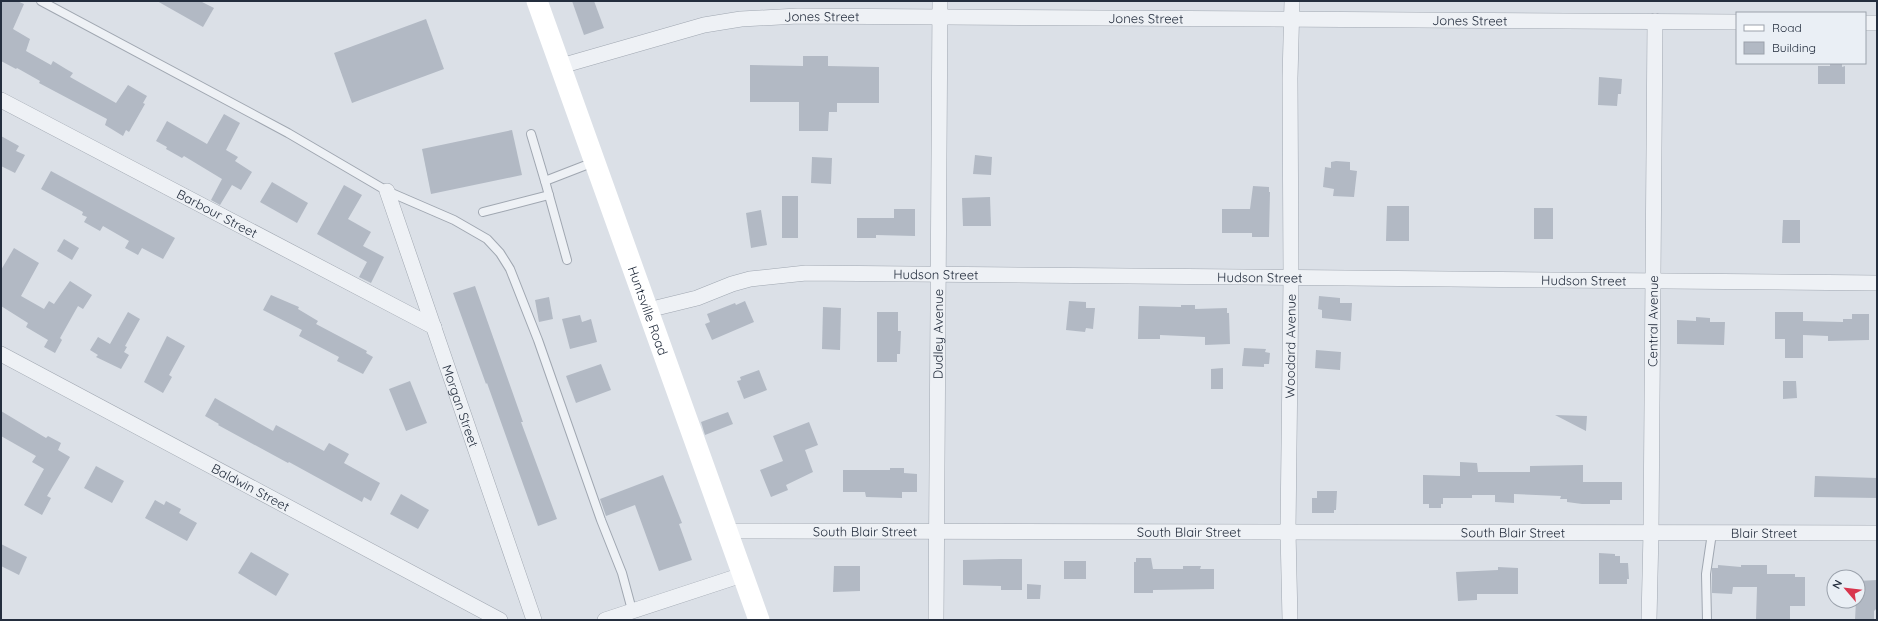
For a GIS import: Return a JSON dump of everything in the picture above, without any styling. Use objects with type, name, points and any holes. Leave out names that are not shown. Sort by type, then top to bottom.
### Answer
[{"type":"main road","name":"Huntsville Road","points":[[537,1],[759,620]]},
{"type":"street","name":"Dudley Avenue","points":[[936,620],[940,1]]},
{"type":"street","name":"Woodard Avenue","points":[[1290,620],[1288,531],[1292,1]]},
{"type":"street","name":"Jones Street","points":[[560,66],[704,25],[741,19],[798,16],[1736,22]]},
{"type":"street","name":"Central Avenue","points":[[1649,620],[1655,22]]},
{"type":"street","points":[[1866,23],[1877,23]]},
{"type":"street","name":"Barbour Street","points":[[1,100],[434,327]]},
{"type":"street","name":"Morgan Street","points":[[387,191],[534,620]]},
{"type":"street","name":"Hudson Street","points":[[648,310],[697,298],[750,279],[806,273],[1877,283]]},
{"type":"street","name":"Baldwin Street","points":[[1,354],[500,620]]},
{"type":"street","name":"South Blair Street","points":[[726,530],[1651,532]]},
{"type":"street","name":"Blair Street","points":[[1651,532],[1877,533]]},
{"type":"street","points":[[605,620],[742,575]]},
{"type":"lane","points":[[40,1],[288,133],[387,191],[472,228],[487,239],[500,253],[510,269],[538,340],[601,520],[622,573],[632,610]]},
{"type":"lane","points":[[531,134],[567,260]]},
{"type":"lane","points":[[545,181],[595,161]]},
{"type":"lane","points":[[483,212],[549,195]]},
{"type":"lane","points":[[1708,620],[1706,574],[1712,532]]},
{"type":"building","points":[[1,1],[17,1],[24,4],[13,29],[30,39],[26,51],[51,65],[53,61],[73,73],[70,77],[116,103],[128,85],[147,96],[143,103],[145,104],[129,132],[126,130],[123,136],[105,125],[107,119],[39,83],[40,81],[17,68],[16,69],[1,61]]},
{"type":"building","points":[[157,1],[200,1],[214,8],[203,27]]},
{"type":"building","points":[[572,1],[594,1],[604,28],[584,35]]},
{"type":"building","points":[[426,19],[444,69],[352,103],[334,53]]},
{"type":"building","points":[[803,56],[828,56],[828,66],[879,67],[879,103],[837,103],[837,112],[829,112],[828,131],[799,131],[799,102],[750,102],[750,65],[803,66]]},
{"type":"building","points":[[1830,64],[1842,64],[1842,67],[1845,66],[1845,84],[1818,84],[1818,66],[1830,66]]},
{"type":"building","points":[[1599,77],[1622,79],[1621,94],[1618,94],[1617,106],[1598,105]]},
{"type":"building","points":[[224,114],[240,123],[226,150],[238,157],[235,161],[252,172],[241,190],[232,185],[220,205],[211,200],[222,179],[184,156],[182,158],[166,149],[167,147],[156,141],[167,121],[207,144]]},
{"type":"building","points":[[512,130],[522,175],[431,194],[422,149]]},
{"type":"building","points":[[1,136],[19,146],[16,151],[25,155],[15,173],[1,166]]},
{"type":"building","points":[[975,155],[992,157],[991,175],[973,174]]},
{"type":"building","points":[[812,157],[832,158],[831,184],[811,183]]},
{"type":"building","points":[[1331,162],[1350,162],[1350,170],[1357,171],[1354,197],[1333,196],[1334,189],[1323,187],[1325,167],[1331,168]]},
{"type":"building","points":[[51,171],[175,238],[163,259],[142,248],[138,255],[125,248],[129,241],[103,226],[100,231],[84,222],[87,217],[82,215],[83,212],[41,189]]},
{"type":"building","points":[[272,182],[308,203],[297,223],[260,202]]},
{"type":"building","points":[[344,185],[362,195],[348,219],[371,232],[363,246],[384,257],[371,283],[359,277],[367,262],[317,234]]},
{"type":"building","points":[[1253,186],[1269,187],[1269,237],[1252,237],[1252,233],[1222,233],[1222,209],[1250,209]]},
{"type":"building","points":[[782,196],[798,196],[798,238],[782,238]]},
{"type":"building","points":[[990,197],[991,226],[963,226],[962,198]]},
{"type":"building","points":[[1387,206],[1409,206],[1409,241],[1386,241]]},
{"type":"building","points":[[1534,208],[1553,208],[1553,239],[1534,239]]},
{"type":"building","points":[[894,209],[915,209],[915,236],[876,235],[876,238],[857,238],[857,218],[894,218]]},
{"type":"building","points":[[761,210],[767,245],[751,248],[746,213]]},
{"type":"building","points":[[1783,220],[1800,220],[1800,243],[1782,243]]},
{"type":"building","points":[[64,239],[79,248],[72,260],[57,251]]},
{"type":"building","points":[[14,248],[39,263],[21,296],[44,309],[49,301],[54,304],[70,281],[92,295],[83,309],[78,306],[60,338],[62,340],[55,353],[44,347],[48,340],[26,327],[28,323],[1,306],[1,270]]},
{"type":"building","points":[[475,286],[523,422],[521,422],[557,519],[538,526],[453,293]]},
{"type":"building","points":[[271,295],[299,307],[298,309],[318,321],[316,324],[367,351],[366,353],[373,357],[363,374],[337,361],[339,357],[299,336],[302,330],[263,310]]},
{"type":"building","points":[[1319,296],[1340,298],[1340,303],[1352,303],[1351,321],[1322,318],[1322,310],[1318,309]]},
{"type":"building","points":[[549,297],[553,319],[539,322],[535,300]]},
{"type":"building","points":[[745,301],[754,322],[712,340],[705,324],[710,322],[707,314],[735,303],[736,305]]},
{"type":"building","points":[[1069,301],[1086,302],[1086,308],[1095,308],[1093,329],[1086,328],[1085,332],[1066,330]]},
{"type":"building","points":[[1181,305],[1195,305],[1195,309],[1227,308],[1227,313],[1229,313],[1230,344],[1205,345],[1205,337],[1160,335],[1160,339],[1138,339],[1139,306],[1181,307]]},
{"type":"building","points":[[823,307],[841,308],[840,350],[822,349]]},
{"type":"building","points":[[128,312],[140,319],[125,346],[127,347],[124,352],[129,355],[121,369],[96,357],[98,355],[90,350],[98,337],[110,344]]},
{"type":"building","points":[[877,312],[898,312],[898,331],[901,331],[900,354],[897,354],[897,362],[877,362]]},
{"type":"building","points":[[1775,312],[1803,312],[1803,321],[1843,322],[1843,319],[1852,319],[1852,314],[1869,314],[1869,340],[1828,341],[1828,336],[1803,335],[1803,358],[1785,358],[1785,339],[1775,339]]},
{"type":"building","points":[[580,315],[582,322],[591,319],[597,342],[570,349],[562,319]]},
{"type":"building","points":[[1696,317],[1710,318],[1710,322],[1725,322],[1724,345],[1677,344],[1677,320],[1696,321]]},
{"type":"building","points":[[167,336],[185,346],[169,375],[172,377],[163,393],[144,382]]},
{"type":"building","points":[[1244,348],[1266,349],[1265,352],[1270,353],[1269,364],[1264,364],[1264,367],[1242,366]]},
{"type":"building","points":[[1316,350],[1341,352],[1340,370],[1315,368]]},
{"type":"building","points":[[601,364],[611,390],[576,403],[566,376]]},
{"type":"building","points":[[1223,368],[1223,389],[1211,389],[1211,369]]},
{"type":"building","points":[[759,370],[767,390],[744,399],[737,381],[741,380],[740,377]]},
{"type":"building","points":[[410,381],[427,423],[406,431],[389,389]]},
{"type":"building","points":[[1783,381],[1796,381],[1797,398],[1783,399]]},
{"type":"building","points":[[215,398],[273,431],[276,425],[324,451],[329,443],[349,454],[344,463],[380,483],[371,501],[364,497],[362,502],[218,425],[219,424],[205,416]]},
{"type":"building","points":[[1,411],[46,438],[48,436],[61,443],[58,450],[70,457],[47,496],[51,498],[42,515],[24,505],[44,469],[32,462],[36,456],[1,436]]},
{"type":"building","points":[[728,412],[733,424],[705,435],[701,422]]},
{"type":"building","points":[[1555,415],[1587,416],[1586,431]]},
{"type":"building","points":[[809,422],[818,445],[805,450],[813,472],[786,485],[788,490],[771,497],[760,470],[783,461],[773,436]]},
{"type":"building","points":[[1460,462],[1477,463],[1478,472],[1530,472],[1530,466],[1583,465],[1583,482],[1622,482],[1622,500],[1610,500],[1610,504],[1582,504],[1567,502],[1567,499],[1560,499],[1561,496],[1514,494],[1514,503],[1495,502],[1495,495],[1472,495],[1472,498],[1443,498],[1441,508],[1429,508],[1429,504],[1423,504],[1423,475],[1460,476]]},
{"type":"building","points":[[96,466],[124,481],[112,503],[84,488]]},
{"type":"building","points":[[890,468],[904,468],[904,473],[917,474],[917,492],[902,492],[902,498],[866,497],[865,492],[843,492],[843,470],[890,470]]},
{"type":"building","points":[[663,475],[682,523],[679,524],[692,560],[659,571],[635,505],[606,516],[600,499]]},
{"type":"building","points":[[1815,476],[1877,478],[1877,498],[1814,497]]},
{"type":"building","points":[[1317,491],[1337,491],[1336,510],[1334,510],[1334,513],[1312,513],[1312,498],[1317,498]]},
{"type":"building","points":[[401,494],[429,510],[418,529],[390,514]]},
{"type":"building","points":[[155,500],[164,505],[166,501],[181,509],[179,513],[197,523],[187,541],[145,518]]},
{"type":"building","points":[[1,544],[27,557],[19,575],[1,566]]},
{"type":"building","points":[[251,552],[289,574],[276,596],[238,573]]},
{"type":"building","points":[[1599,553],[1615,554],[1615,556],[1620,556],[1620,563],[1628,563],[1629,579],[1627,579],[1627,584],[1599,584]]},
{"type":"building","points":[[1136,558],[1151,558],[1153,569],[1183,569],[1183,566],[1201,566],[1200,569],[1214,569],[1214,589],[1153,590],[1153,593],[1134,593],[1134,562],[1136,562]]},
{"type":"building","points":[[1022,559],[1022,590],[1001,590],[1001,586],[963,585],[963,560]]},
{"type":"building","points":[[1064,561],[1086,561],[1086,579],[1064,579]]},
{"type":"building","points":[[1718,565],[1741,567],[1741,565],[1767,565],[1767,574],[1795,574],[1795,577],[1805,577],[1805,606],[1790,606],[1790,620],[1756,620],[1757,587],[1733,587],[1732,594],[1712,593],[1712,568],[1718,568]]},
{"type":"building","points":[[834,566],[860,566],[860,591],[833,592]]},
{"type":"building","points":[[1498,567],[1518,568],[1518,594],[1477,594],[1477,600],[1458,601],[1456,572],[1498,570]]},
{"type":"building","points":[[1877,580],[1877,608],[1874,611],[1874,620],[1855,620],[1856,609],[1866,609],[1866,581]]},
{"type":"building","points":[[1027,584],[1041,585],[1040,599],[1027,599]]}]
